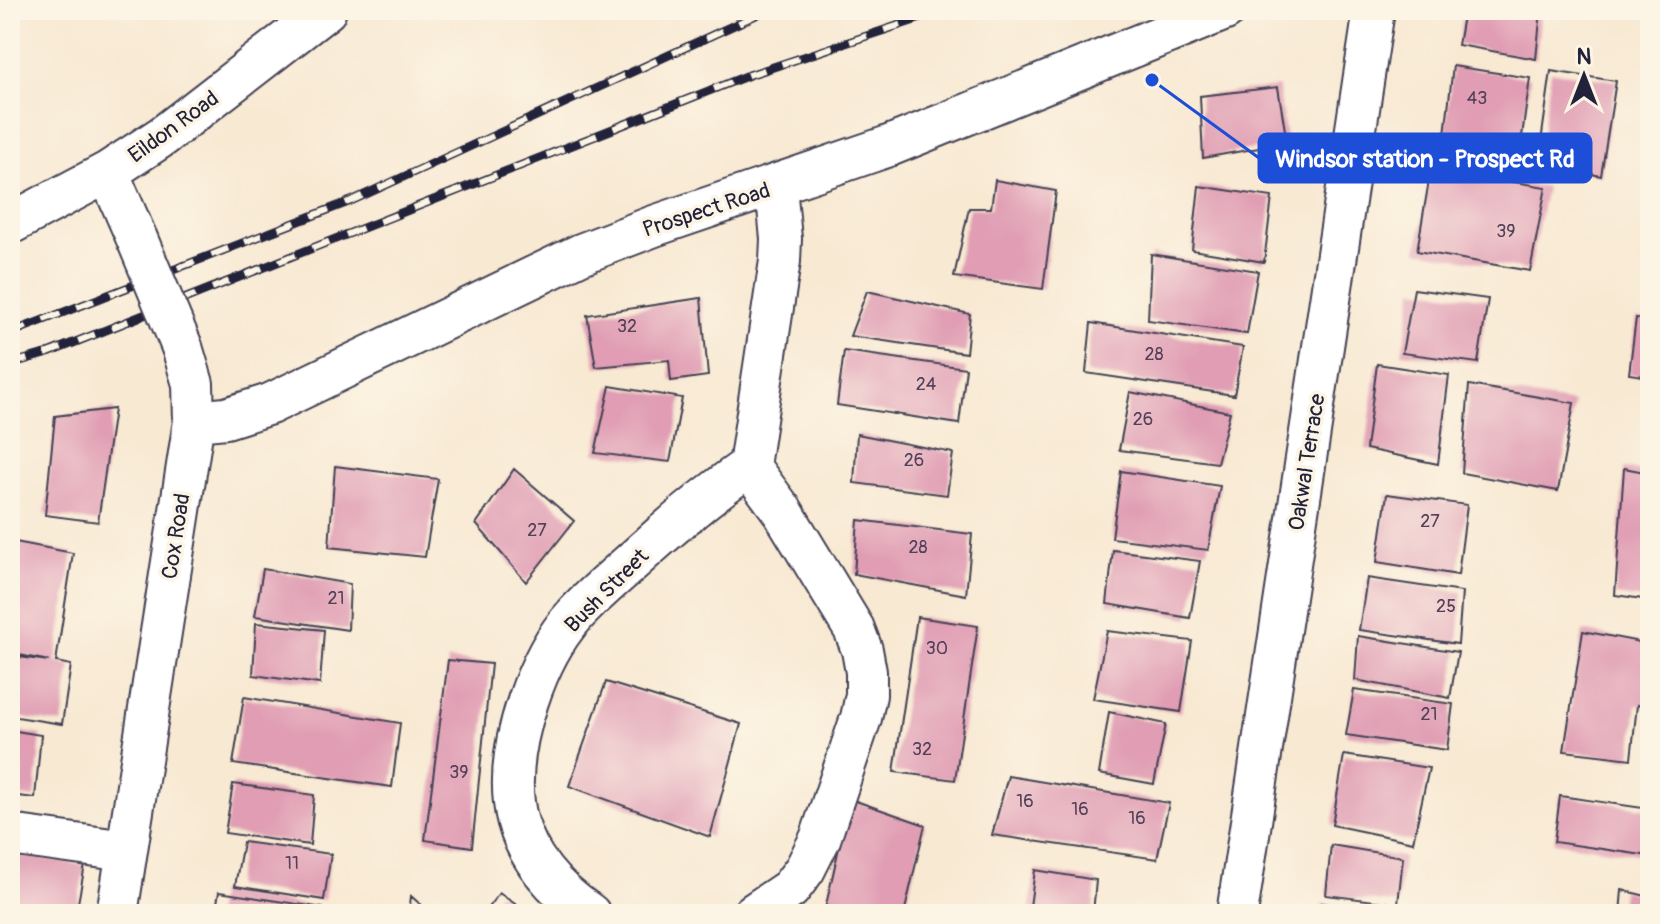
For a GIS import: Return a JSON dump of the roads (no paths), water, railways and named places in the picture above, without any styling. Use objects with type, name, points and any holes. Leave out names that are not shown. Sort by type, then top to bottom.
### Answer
[{"type":"street","name":"Eildon Road","points":[[10,224],[108,172],[163,136],[326,10]]},
{"type":"street","name":"Prospect Road","points":[[194,421],[226,418],[270,404],[581,254],[889,146],[1225,10]]},
{"type":"street","name":"Oakwal Terrace","points":[[1237,914],[1374,10]]},
{"type":"street","name":"Cox Road","points":[[108,172],[182,347],[193,384],[194,421],[117,914]]},
{"type":"street","points":[[753,914],[790,889],[805,869],[820,839],[866,695],[862,650],[854,629],[783,512],[749,466],[780,261],[781,230],[776,186]]},
{"type":"street","name":"Bush Street","points":[[590,914],[548,879],[529,848],[514,814],[511,781],[516,738],[532,689],[549,650],[573,617],[701,500],[749,466]]},
{"type":"street","points":[[10,835],[126,851]]},
{"type":"railway","points":[[10,333],[351,201],[767,10]]},
{"type":"railway","points":[[10,364],[48,353],[749,75],[945,10]]},
{"type":"place","name":"Windsor station - Prospect Rd","points":[[1152,80]]}]
